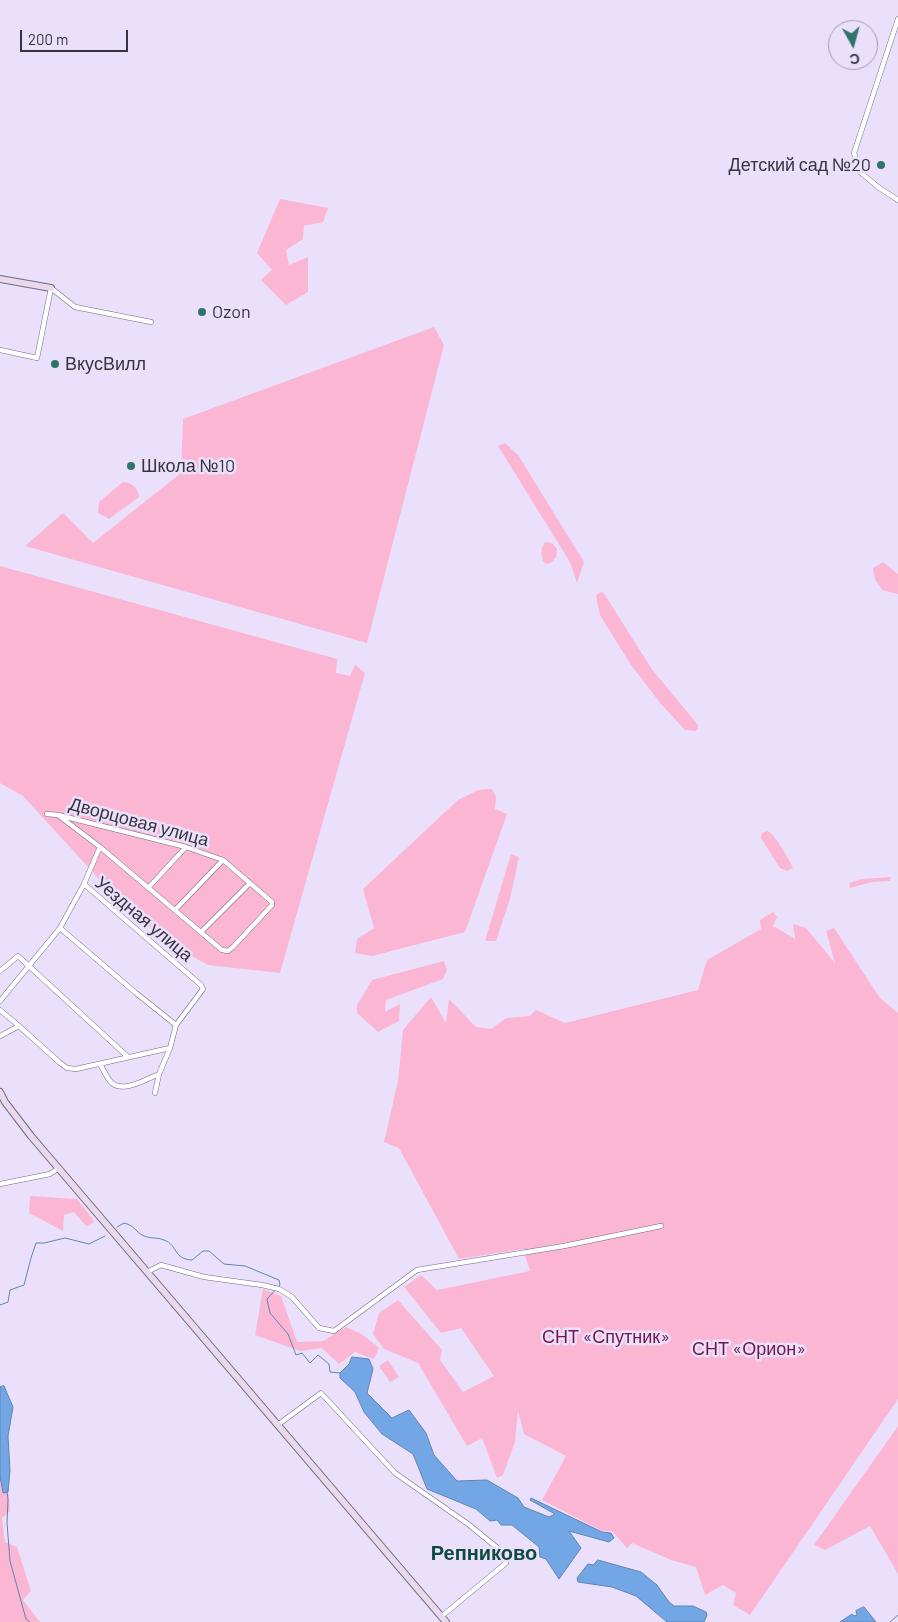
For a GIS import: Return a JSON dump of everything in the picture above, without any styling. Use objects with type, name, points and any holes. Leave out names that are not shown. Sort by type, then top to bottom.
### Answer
[{"type":"street","points":[[898,18],[854,153],[860,172],[898,200]]},
{"type":"street","points":[[0,279],[51,288],[75,307],[151,322]]},
{"type":"street","points":[[0,350],[36,358],[51,288]]},
{"type":"street","name":"Дворцовая улица","points":[[47,814],[58,815],[186,847],[223,860],[272,902],[272,905],[228,951],[222,950],[200,932]]},
{"type":"street","points":[[58,815],[100,847],[200,932],[250,884]]},
{"type":"street","points":[[84,884],[100,847]]},
{"type":"street","points":[[148,888],[186,847]]},
{"type":"street","points":[[175,910],[223,860]]},
{"type":"street","name":"Уездная улица","points":[[0,1001],[60,928],[84,884],[201,985],[203,990],[176,1025]]},
{"type":"street","points":[[60,928],[176,1025],[170,1048],[159,1074],[155,1093]]},
{"type":"street","points":[[0,971],[18,956],[128,1057]]},
{"type":"street","points":[[0,1010],[67,1068],[76,1069],[170,1048]]},
{"type":"street","points":[[0,1036],[19,1026]]},
{"type":"street","points":[[100,1064],[111,1083],[118,1087],[130,1086],[159,1074]]},
{"type":"street","points":[[0,1092],[5,1102],[31,1136],[444,1619],[506,1563],[500,1550],[468,1524],[395,1473],[321,1393],[279,1424]]},
{"type":"street","points":[[0,1184],[50,1174],[59,1168]]},
{"type":"street","points":[[147,1272],[161,1265],[204,1277],[279,1289],[292,1297],[319,1328],[334,1331],[417,1270],[564,1246],[661,1226]]},
{"type":"green space","points":[[280,199],[328,208],[323,222],[304,226],[303,239],[286,250],[289,265],[308,257],[308,292],[286,305],[261,280],[272,270],[257,253]]},
{"type":"green space","points":[[434,327],[444,345],[367,643],[25,546],[63,513],[93,543],[181,473],[183,419]]},
{"type":"green space","points":[[505,443],[518,455],[584,562],[577,583],[570,562],[498,446]]},
{"type":"green space","points":[[123,482],[134,486],[139,497],[109,519],[98,513],[99,502]]},
{"type":"green space","points":[[545,542],[552,543],[557,549],[556,557],[551,563],[546,564],[543,561],[542,553]]},
{"type":"green space","points":[[883,562],[898,574],[898,594],[882,590],[875,579],[873,568]]},
{"type":"green space","points":[[0,566],[337,659],[336,673],[350,676],[355,665],[365,673],[280,973],[208,965],[172,945],[101,881],[23,796],[0,783]]},
{"type":"green space","points":[[603,592],[651,668],[698,725],[698,729],[695,731],[685,730],[661,704],[631,665],[600,615],[596,596]]},
{"type":"green space","points":[[492,789],[496,797],[495,809],[507,814],[465,932],[372,956],[355,953],[357,939],[374,928],[363,889],[458,800],[478,790]]},
{"type":"green space","points":[[768,831],[778,843],[793,868],[787,871],[780,868],[761,838],[762,833]]},
{"type":"green space","points":[[511,854],[519,857],[510,899],[496,941],[485,941]]},
{"type":"green space","points":[[891,877],[890,881],[872,882],[850,888],[849,883],[862,879]]},
{"type":"green space","points":[[773,912],[777,917],[773,926],[795,939],[793,924],[806,928],[835,963],[826,931],[834,928],[880,998],[898,1013],[898,1399],[750,1615],[733,1605],[736,1593],[723,1585],[705,1595],[696,1567],[671,1560],[632,1543],[627,1548],[612,1531],[602,1531],[542,1500],[566,1456],[524,1434],[518,1411],[515,1442],[503,1475],[497,1478],[482,1438],[467,1446],[418,1363],[384,1349],[373,1334],[379,1313],[398,1300],[442,1350],[440,1360],[463,1392],[494,1376],[461,1328],[441,1333],[404,1287],[421,1275],[437,1290],[530,1271],[523,1249],[459,1259],[399,1148],[384,1142],[398,1081],[403,1030],[431,997],[446,1023],[449,999],[476,1027],[491,1029],[506,1018],[530,1016],[536,1010],[565,1023],[682,994],[698,990],[707,960],[761,929],[760,920]]},
{"type":"green space","points":[[444,961],[447,970],[443,979],[386,1000],[385,1012],[400,1004],[399,1021],[378,1032],[357,1013],[357,1005],[372,980]]},
{"type":"green space","points":[[30,1196],[77,1199],[95,1222],[86,1226],[74,1212],[64,1215],[63,1231],[29,1213]]},
{"type":"green space","points":[[263,1289],[281,1296],[297,1342],[323,1341],[346,1327],[363,1335],[379,1348],[374,1359],[355,1352],[339,1364],[322,1348],[300,1351],[255,1335]]},
{"type":"green space","points":[[388,1360],[399,1377],[390,1382],[379,1366]]},
{"type":"green space","points":[[898,1426],[898,1574],[870,1526],[825,1550],[814,1545]]},
{"type":"green space","points":[[0,1441],[5,1450],[10,1511],[2,1518],[5,1542],[17,1547],[31,1591],[23,1600],[40,1622],[0,1622]]},
{"type":"water","points":[[352,1357],[369,1359],[373,1369],[367,1393],[392,1418],[409,1410],[426,1433],[434,1455],[457,1481],[487,1480],[518,1498],[524,1507],[549,1517],[555,1514],[530,1500],[531,1498],[602,1532],[611,1533],[614,1538],[609,1542],[569,1531],[581,1548],[559,1579],[546,1559],[540,1557],[539,1547],[512,1525],[501,1525],[497,1520],[490,1521],[476,1509],[427,1489],[413,1454],[382,1434],[364,1412],[355,1392],[340,1378],[340,1373],[349,1364]]},
{"type":"water","points":[[4,1386],[13,1407],[8,1436],[10,1470],[8,1492],[3,1493],[0,1476],[0,1387]]},
{"type":"water","points":[[598,1560],[641,1572],[657,1585],[674,1606],[693,1606],[706,1612],[707,1615],[704,1622],[667,1622],[636,1596],[612,1587],[578,1582],[577,1578],[588,1564],[593,1565]]},
{"type":"water","points":[[864,1607],[876,1622],[840,1622],[852,1614],[854,1616],[857,1615],[856,1611]]},
{"type":"waterway","points":[[117,1227],[124,1223],[144,1236],[164,1240],[172,1245],[178,1255],[186,1259],[192,1260],[203,1251],[209,1251],[224,1264],[245,1266],[279,1280],[280,1285],[267,1299],[270,1313],[288,1334],[296,1355],[302,1353],[310,1363],[318,1355],[329,1364],[330,1372],[340,1373]]},
{"type":"waterway","points":[[0,1305],[8,1302],[10,1290],[24,1285],[36,1243],[65,1238],[89,1244],[105,1236]]},
{"type":"waterway","points":[[7,1492],[10,1561],[26,1619],[30,1622]]},
{"type":"waterway","points":[[890,1622],[898,1615]]},
{"type":"place","name":"Детский сад №20","points":[[881,165]]},
{"type":"place","name":"Ozon","points":[[202,312]]},
{"type":"place","name":"ВкусВилл","points":[[55,364]]},
{"type":"place","name":"Школа №10","points":[[131,466]]},
{"type":"district","name":"Репниково","points":[[484,1553]]},
{"type":"park label","name":"СНТ «Спутник»","points":[[606,1337]]},
{"type":"park label","name":"СНТ «Орион»","points":[[749,1349]]}]
